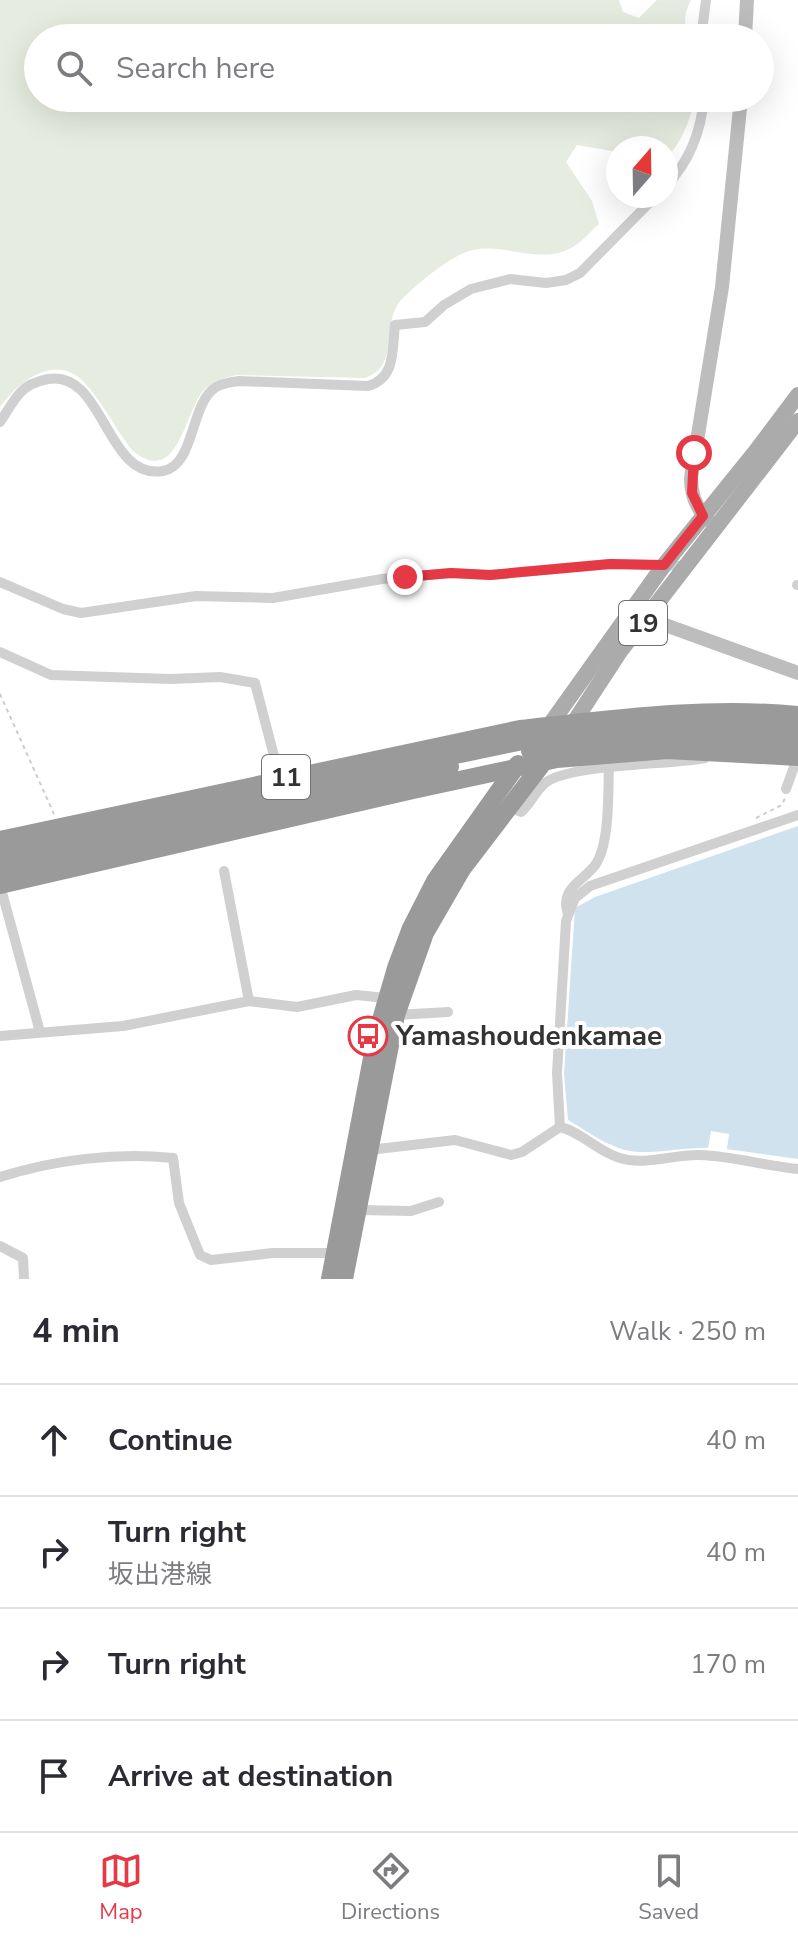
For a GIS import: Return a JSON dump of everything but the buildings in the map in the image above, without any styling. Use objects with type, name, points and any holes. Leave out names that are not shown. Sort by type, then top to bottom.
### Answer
[{"type":"highway","points":[[483,813],[501,802],[544,763],[574,722],[695,712],[761,711],[798,715]]},
{"type":"highway","name":"11","points":[[0,840],[520,729],[574,722]]},
{"type":"highway","points":[[330,1279],[358,1210],[362,1151],[396,1015],[433,915],[501,802],[515,768],[549,726]]},
{"type":"highway","name":"11","points":[[0,855],[533,750],[701,731],[798,729]]},
{"type":"highway","name":"11","points":[[701,731],[798,744]]},
{"type":"highway","points":[[544,763],[609,761],[667,750],[798,756]]},
{"type":"highway","name":"11","points":[[0,885],[544,763]]},
{"type":"highway","points":[[344,1279],[342,1254],[386,998],[420,908],[435,881],[483,813],[490,795],[485,784],[476,777]]},
{"type":"highway","name":"11","points":[[0,870],[318,790]]},
{"type":"main road","name":"19","points":[[574,722],[621,650],[664,565],[798,395]]},
{"type":"main road","name":"19","points":[[549,726],[641,613],[687,566],[798,421]]},
{"type":"main road","points":[[593,692],[599,709],[618,718]]},
{"type":"street","points":[[703,24],[706,0]]},
{"type":"street","points":[[746,24],[747,0]]},
{"type":"street","points":[[678,171],[688,158],[703,112]]},
{"type":"street","points":[[717,527],[703,516],[692,493],[691,478],[722,287],[740,112]]},
{"type":"street","points":[[0,422],[21,392],[32,383],[56,378],[69,381],[82,389],[130,460],[143,470],[166,471],[175,467],[182,456],[213,388],[239,381],[368,386],[379,383],[391,368],[395,325],[425,322],[456,296],[471,289],[510,279],[546,283],[566,280],[580,273],[644,208]]},
{"type":"street","points":[[0,582],[63,609],[81,613],[196,596],[273,598],[382,579],[451,573],[490,575],[610,564],[687,566]]},
{"type":"street","points":[[641,613],[798,673]]},
{"type":"street","points":[[0,652],[51,675],[170,679],[220,677],[255,683],[280,779]]},
{"type":"street","points":[[786,789],[798,756]]},
{"type":"street","points":[[501,802],[521,812],[542,785],[558,776],[609,761],[674,764],[715,757]]},
{"type":"street","points":[[568,915],[565,906],[569,890],[595,865],[602,851],[609,761]]},
{"type":"street","points":[[560,1127],[557,1073],[568,915],[575,898],[590,886],[798,815]]},
{"type":"street","points":[[224,871],[249,1001]]},
{"type":"street","points":[[0,885],[40,1032]]},
{"type":"street","points":[[0,1036],[123,1026],[249,1001],[297,1007],[356,995],[386,998]]},
{"type":"street","points":[[396,1015],[448,1012]]},
{"type":"street","points":[[362,1151],[455,1140],[511,1155],[522,1152],[560,1127],[622,1159],[642,1161],[673,1156],[715,1156],[798,1169]]},
{"type":"street","points":[[0,1177],[35,1166],[139,1155],[173,1158],[179,1203],[200,1255],[211,1260],[273,1253],[342,1254]]},
{"type":"street","points":[[358,1210],[411,1211],[439,1202]]},
{"type":"street","points":[[0,1246],[23,1258],[24,1279]]},
{"type":"path","points":[[0,694],[60,826]]},
{"type":"shaded area","points":[[0,0],[619,0],[623,12],[639,18],[657,0],[691,0],[685,24],[24,24],[24,112],[691,112],[678,143],[678,136],[606,136],[606,150],[577,145],[566,162],[592,201],[599,224],[575,246],[559,253],[485,249],[456,257],[420,283],[397,305],[384,363],[365,378],[237,375],[218,380],[203,391],[177,444],[169,455],[159,460],[147,459],[131,449],[90,389],[73,373],[49,370],[38,374],[0,407]]},
{"type":"water","points":[[798,826],[798,1159],[727,1149],[729,1134],[711,1131],[708,1148],[629,1151],[602,1140],[568,1120],[564,1074],[575,908],[595,897]]},
{"type":"place","name":"Yamashoudenkamae","points":[[368,1036]]},
{"type":"route","points":[[405,577],[451,573],[490,575],[610,564],[664,565],[703,516],[692,493],[694,453]]}]
